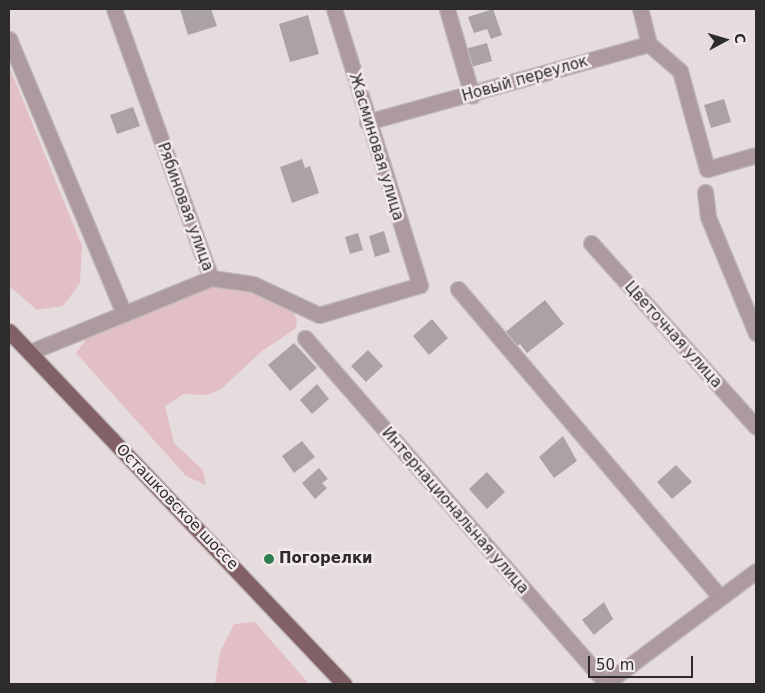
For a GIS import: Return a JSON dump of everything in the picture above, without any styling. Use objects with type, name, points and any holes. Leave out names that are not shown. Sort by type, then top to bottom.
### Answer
[{"type":"main road","name":"Осташковское шоссе","points":[[9,331],[344,684]]},
{"type":"street","name":"Рябиновая улица","points":[[30,352],[211,278],[114,9]]},
{"type":"street","name":"Жасминовая улица","points":[[211,278],[253,284],[319,315],[420,285],[367,122],[334,9]]},
{"type":"street","points":[[446,9],[472,95]]},
{"type":"street","points":[[640,9],[648,44],[680,71],[707,169],[756,155]]},
{"type":"street","points":[[9,39],[124,314]]},
{"type":"street","name":"Новый переулок","points":[[367,122],[472,95],[648,44]]},
{"type":"street","points":[[704,192],[708,217],[756,333]]},
{"type":"street","name":"Цветочная улица","points":[[590,243],[756,427]]},
{"type":"street","points":[[458,289],[719,596]]},
{"type":"street","name":"Интернациональная улица","points":[[305,338],[606,684]]},
{"type":"street","points":[[606,684],[719,596],[756,571]]},
{"type":"shaded area","points":[[9,66],[82,246],[80,283],[63,306],[37,310],[9,286]]},
{"type":"shaded area","points":[[209,285],[256,291],[290,306],[297,320],[296,328],[261,352],[221,389],[207,395],[184,394],[165,406],[174,443],[203,470],[206,485],[186,476],[76,353],[102,318]]},
{"type":"shaded area","points":[[255,622],[309,684],[215,684],[220,652],[234,624]]},
{"type":"building","points":[[180,9],[211,9],[217,26],[188,35]]},
{"type":"building","points":[[493,9],[502,35],[491,39],[487,29],[474,33],[468,17]]},
{"type":"building","points":[[308,15],[319,54],[290,62],[279,24]]},
{"type":"building","points":[[487,43],[492,61],[471,67],[465,49]]},
{"type":"building","points":[[724,99],[731,122],[711,128],[704,105]]},
{"type":"building","points":[[133,107],[140,126],[117,134],[110,115]]},
{"type":"building","points":[[302,159],[305,168],[310,166],[319,193],[292,203],[280,167]]},
{"type":"building","points":[[384,231],[390,252],[375,257],[369,236]]},
{"type":"building","points":[[358,233],[363,250],[350,254],[345,237]]},
{"type":"building","points":[[545,300],[564,324],[527,353],[520,344],[514,349],[503,334]]},
{"type":"building","points":[[432,319],[448,338],[429,355],[413,336]]},
{"type":"building","points":[[294,343],[317,368],[290,391],[268,365]]},
{"type":"building","points":[[368,350],[383,366],[366,382],[351,366]]},
{"type":"building","points":[[317,384],[329,399],[312,414],[300,400]]},
{"type":"building","points":[[563,436],[577,461],[554,478],[539,457]]},
{"type":"building","points":[[302,441],[315,457],[294,473],[282,456]]},
{"type":"building","points":[[676,465],[692,482],[672,499],[657,482]]},
{"type":"building","points":[[319,468],[328,479],[322,483],[327,488],[315,499],[302,483]]},
{"type":"building","points":[[487,472],[505,492],[487,509],[469,489]]},
{"type":"building","points":[[604,602],[613,619],[594,635],[582,620]]},
{"type":"place","name":"Погорелки","points":[[269,559]]}]
